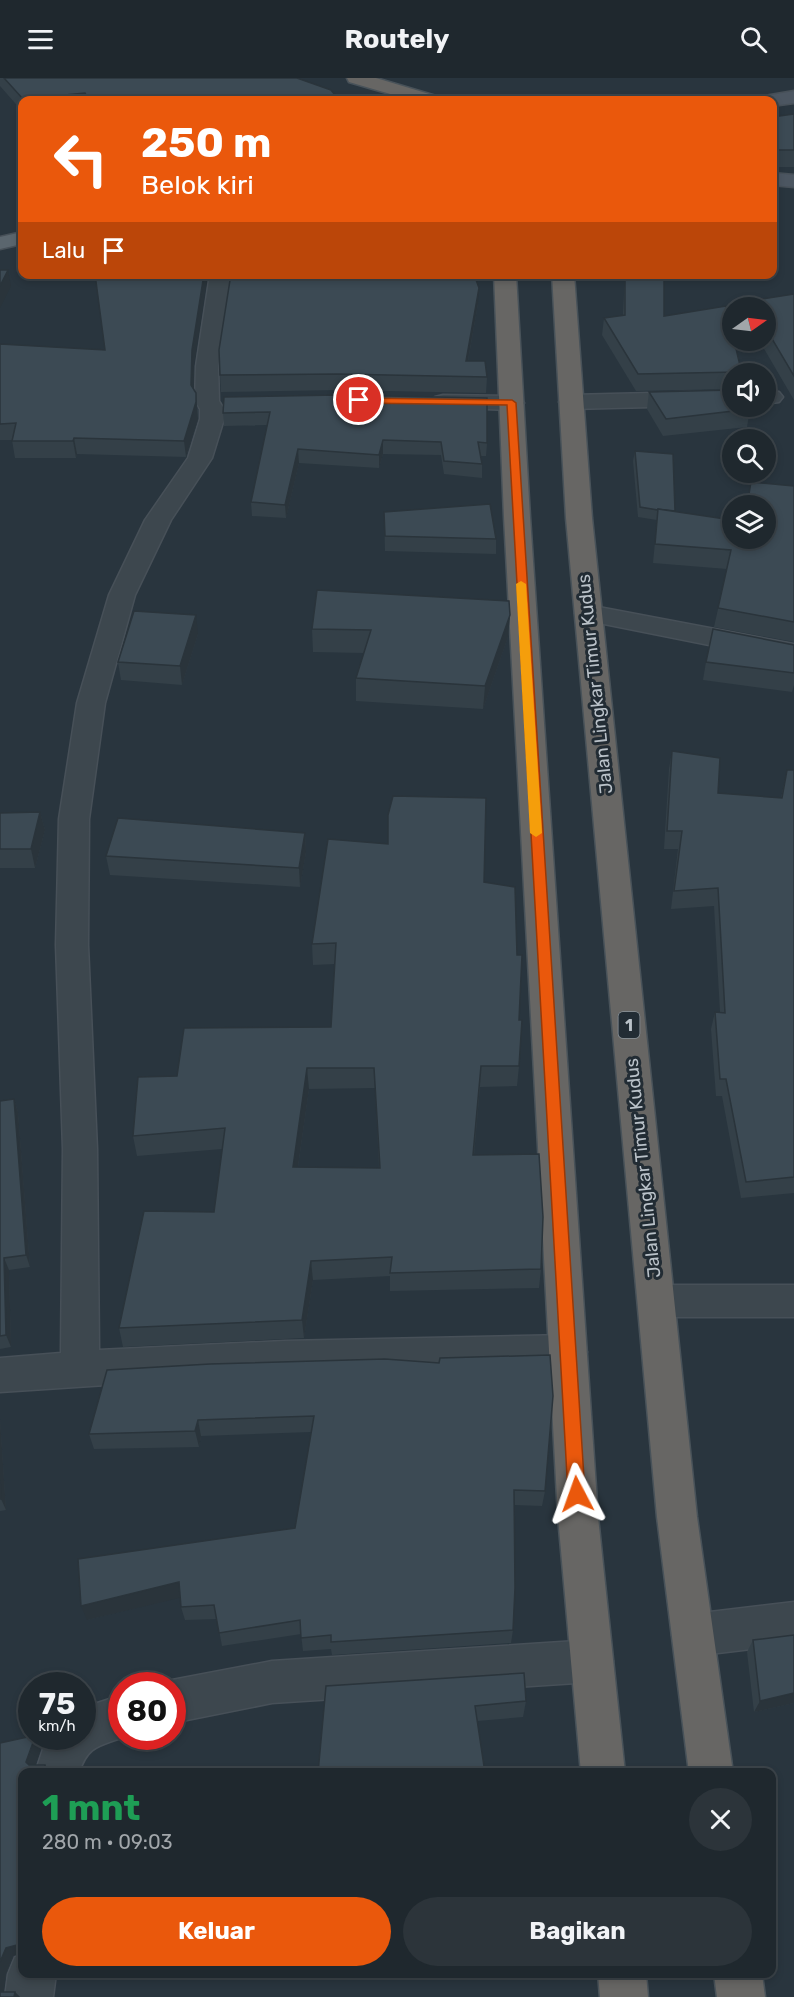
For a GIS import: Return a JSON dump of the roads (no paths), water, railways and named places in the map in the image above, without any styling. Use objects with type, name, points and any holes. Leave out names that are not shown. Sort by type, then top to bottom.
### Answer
[{"type":"highway","points":[[356,78],[416,96]]},
{"type":"highway","points":[[505,279],[578,1517],[603,1768]]},
{"type":"highway","name":"Jalan Lingkar Timur Kudus","points":[[563,279],[588,613],[677,1517],[710,1768]]},
{"type":"highway","points":[[622,1978],[624,1997]]},
{"type":"highway","points":[[739,1978],[741,1997]]},
{"type":"main road","points":[[777,99],[794,97]]},
{"type":"main road","points":[[777,179],[794,181]]},
{"type":"main road","points":[[0,243],[18,239]]},
{"type":"street","points":[[80,1368],[80,1149],[72,945],[74,819],[91,703],[122,595],[158,520],[200,458],[212,419],[212,409],[219,401],[207,366],[219,279]]},
{"type":"street","points":[[571,402],[722,398]]},
{"type":"street","points":[[418,401],[512,403]]},
{"type":"street","points":[[588,613],[794,653]]},
{"type":"street","points":[[656,1301],[794,1301]]},
{"type":"street","points":[[0,1375],[239,1359],[568,1352]]},
{"type":"street","points":[[693,1635],[794,1623]]},
{"type":"street","points":[[186,1699],[272,1682],[592,1661]]},
{"type":"street","points":[[58,1768],[64,1750]]},
{"type":"street","points":[[29,1997],[31,1978]]}]
